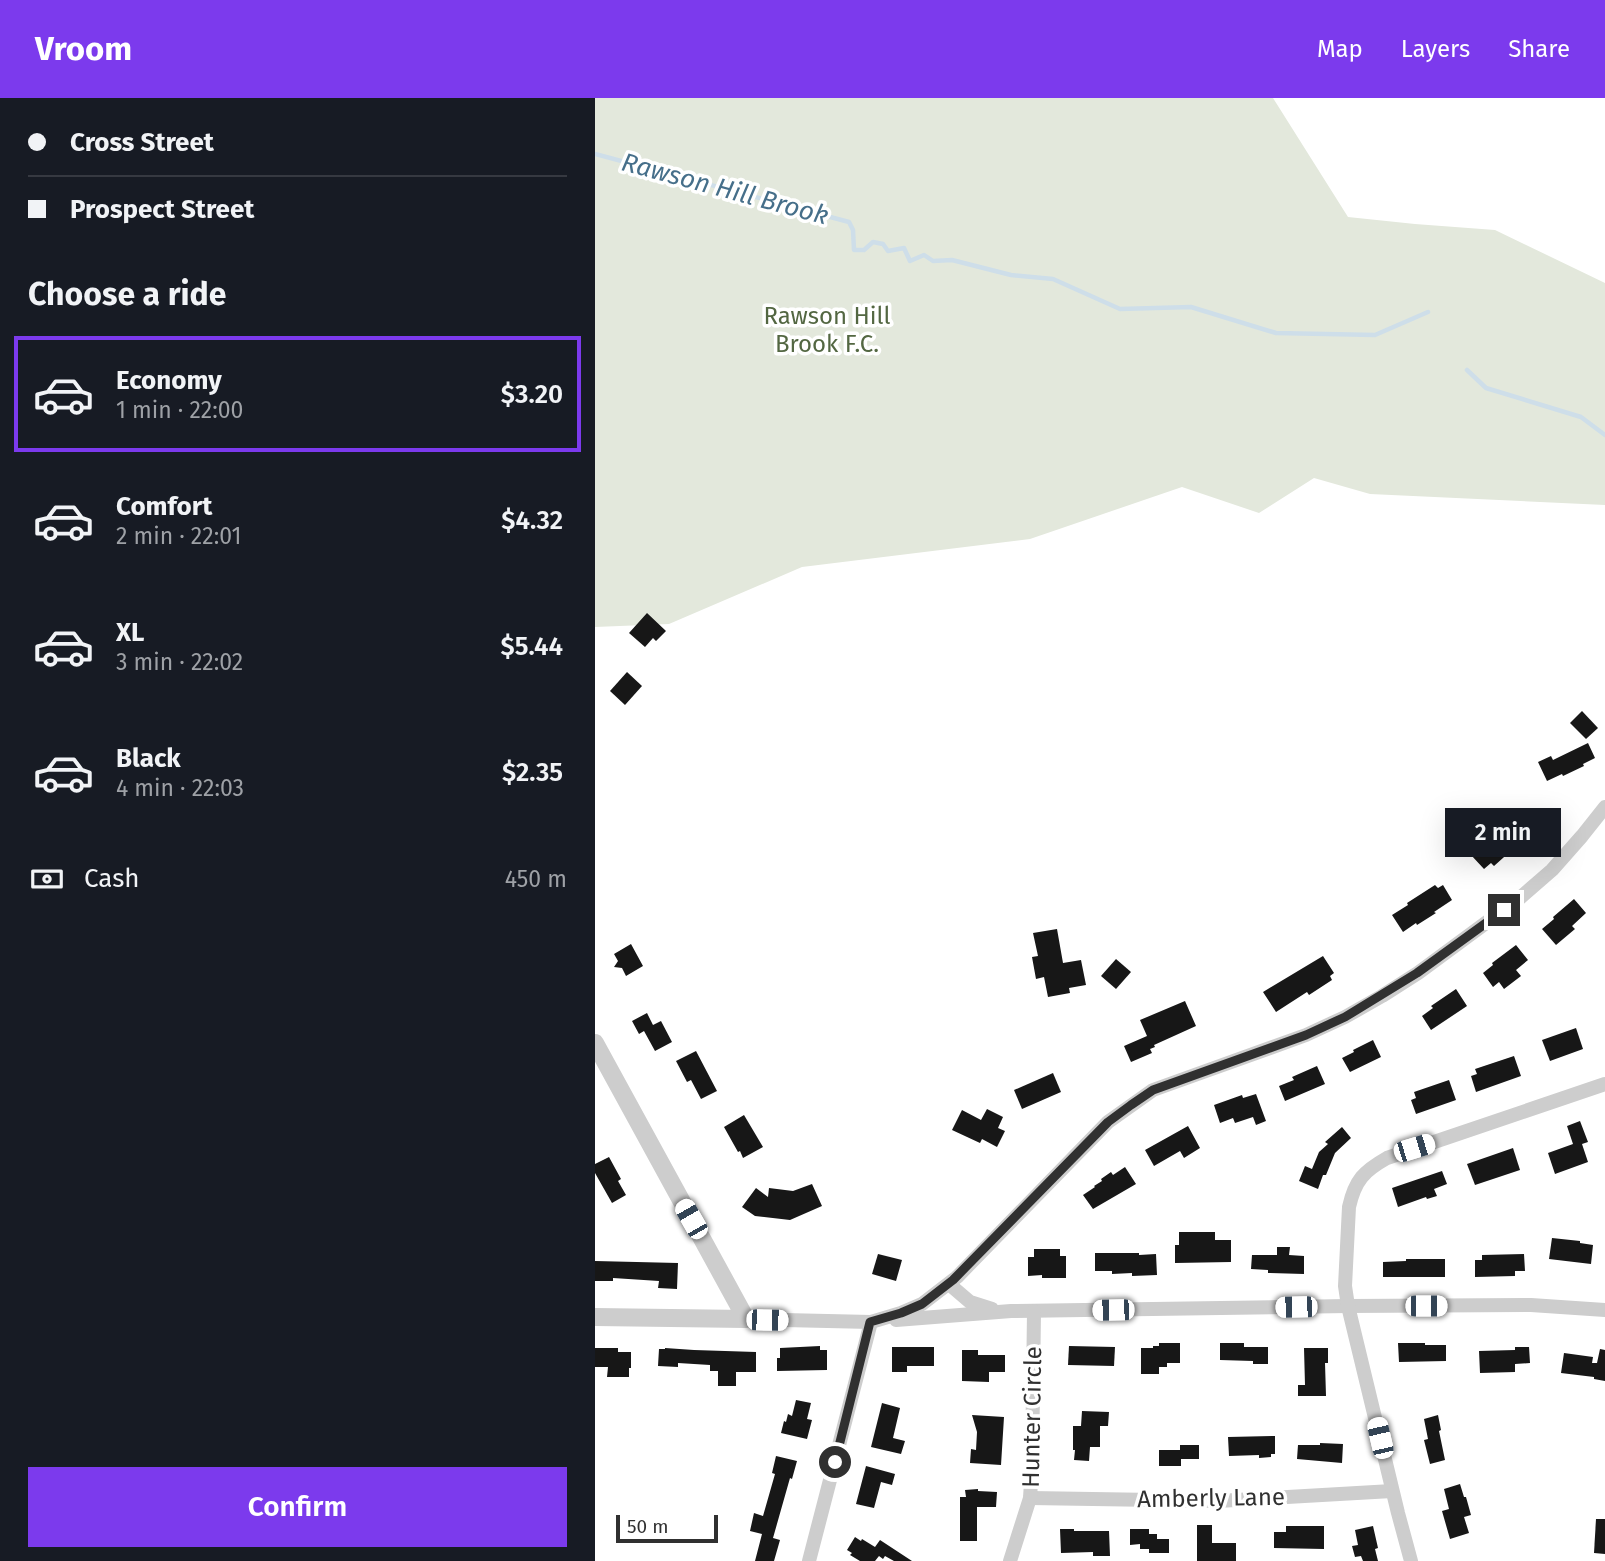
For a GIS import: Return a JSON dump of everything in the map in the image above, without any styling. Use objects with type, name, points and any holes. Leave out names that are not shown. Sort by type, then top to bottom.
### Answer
[{"type":"street","points":[[870,1322],[901,1313],[930,1299],[949,1284],[1114,1117],[1153,1090],[1306,1035],[1345,1017],[1417,973],[1521,897],[1552,870],[1605,807]]},
{"type":"street","points":[[595,1043],[746,1319]]},
{"type":"street","points":[[1411,1561],[1392,1491],[1345,1286],[1349,1206],[1356,1185],[1369,1169],[1387,1157],[1605,1084]]},
{"type":"street","points":[[949,1284],[976,1305],[1011,1311]]},
{"type":"street","points":[[930,1299],[953,1316]]},
{"type":"street","points":[[595,1317],[870,1322],[1011,1311],[1531,1305],[1605,1310]]},
{"type":"street","name":"Hunter Circle","points":[[1010,1561],[1030,1498],[1034,1311]]},
{"type":"street","points":[[809,1561],[870,1322]]},
{"type":"street","name":"Amberly Lane","points":[[1030,1498],[1217,1501],[1392,1491]]},
{"type":"green space","name":"Rawson Hill Brook F.C.","points":[[595,98],[1273,98],[1348,217],[1495,230],[1605,283],[1605,505],[1370,494],[1314,478],[1259,513],[1182,487],[1030,539],[802,567],[669,624],[595,627]]},
{"type":"building","points":[[647,613],[666,631],[656,641],[653,638],[645,647],[629,633]]},
{"type":"building","points":[[627,672],[642,686],[625,705],[610,691]]},
{"type":"building","points":[[1582,711],[1598,728],[1586,739],[1570,723]]},
{"type":"building","points":[[1588,743],[1595,758],[1583,764],[1584,766],[1547,781],[1538,762],[1551,756],[1553,760]]},
{"type":"building","points":[[1504,825],[1517,838],[1510,845],[1513,849],[1494,866],[1491,863],[1484,869],[1471,855]]},
{"type":"building","points":[[1435,885],[1438,888],[1443,885],[1452,900],[1434,912],[1436,913],[1403,932],[1392,915]]},
{"type":"building","points":[[1574,899],[1586,913],[1572,926],[1575,929],[1556,945],[1542,929]]},
{"type":"building","points":[[1057,929],[1063,963],[1081,960],[1086,985],[1069,988],[1070,993],[1048,997],[1044,977],[1036,979],[1032,957],[1038,956],[1033,933]]},
{"type":"building","points":[[631,944],[643,966],[626,976],[622,968],[614,967],[618,961],[614,954]]},
{"type":"building","points":[[1516,945],[1528,960],[1516,970],[1521,976],[1504,989],[1499,982],[1493,987],[1483,973]]},
{"type":"building","points":[[1323,956],[1334,973],[1330,976],[1332,980],[1276,1012],[1263,992]]},
{"type":"building","points":[[1116,959],[1131,972],[1116,989],[1101,976]]},
{"type":"building","points":[[1456,989],[1467,1006],[1431,1030],[1422,1016],[1433,1008],[1431,1006]]},
{"type":"building","points":[[1185,1001],[1196,1026],[1154,1045],[1155,1047],[1150,1049],[1152,1053],[1131,1062],[1124,1046],[1147,1036],[1140,1020]]},
{"type":"building","points":[[647,1013],[653,1025],[661,1021],[672,1042],[655,1051],[644,1031],[639,1034],[632,1021]]},
{"type":"building","points":[[1576,1028],[1583,1049],[1550,1061],[1542,1040]]},
{"type":"building","points":[[1373,1040],[1381,1057],[1350,1072],[1342,1058]]},
{"type":"building","points":[[696,1051],[717,1091],[701,1099],[691,1080],[687,1082],[676,1061]]},
{"type":"building","points":[[1514,1056],[1521,1076],[1476,1092],[1471,1076],[1477,1074],[1475,1069]]},
{"type":"building","points":[[1317,1066],[1325,1084],[1285,1101],[1279,1086]]},
{"type":"building","points":[[1053,1073],[1061,1092],[1022,1109],[1014,1090]]},
{"type":"building","points":[[1449,1080],[1456,1100],[1416,1114],[1411,1100],[1416,1098],[1414,1092]]},
{"type":"building","points":[[1256,1094],[1266,1121],[1256,1125],[1253,1117],[1235,1123],[1233,1118],[1220,1123],[1214,1105],[1242,1095],[1243,1098]]},
{"type":"building","points":[[987,1109],[1003,1117],[998,1128],[1005,1131],[997,1147],[982,1139],[980,1143],[952,1130],[962,1110],[981,1120]]},
{"type":"building","points":[[744,1115],[763,1147],[743,1158],[724,1127]]},
{"type":"building","points":[[1580,1121],[1588,1142],[1582,1144],[1588,1162],[1555,1174],[1548,1153],[1573,1144],[1567,1126]]},
{"type":"building","points":[[1188,1126],[1200,1148],[1184,1158],[1180,1151],[1154,1166],[1145,1150]]},
{"type":"building","points":[[1342,1127],[1351,1138],[1335,1153],[1318,1189],[1299,1181],[1305,1166],[1312,1169],[1319,1152],[1328,1144],[1325,1142]]},
{"type":"building","points":[[1513,1148],[1520,1170],[1475,1185],[1467,1164]]},
{"type":"building","points":[[609,1157],[626,1195],[612,1203],[595,1173],[595,1164]]},
{"type":"building","points":[[1125,1167],[1136,1184],[1093,1209],[1083,1195],[1111,1172],[1113,1175]]},
{"type":"building","points":[[1442,1171],[1447,1184],[1434,1189],[1437,1196],[1398,1207],[1392,1188]]},
{"type":"building","points":[[812,1184],[822,1206],[790,1220],[755,1216],[742,1207],[756,1188],[768,1197],[769,1188],[793,1191]]},
{"type":"building","points":[[1179,1232],[1215,1232],[1215,1240],[1231,1240],[1231,1262],[1175,1263],[1175,1245],[1179,1245]]},
{"type":"building","points":[[1552,1238],[1593,1245],[1591,1264],[1549,1259]]},
{"type":"building","points":[[1277,1247],[1290,1247],[1289,1255],[1304,1256],[1304,1274],[1268,1273],[1268,1270],[1251,1269],[1252,1255],[1277,1255]]},
{"type":"building","points":[[1034,1249],[1060,1249],[1060,1256],[1066,1256],[1066,1278],[1028,1276],[1028,1257],[1034,1257]]},
{"type":"building","points":[[1095,1253],[1156,1254],[1157,1275],[1132,1276],[1132,1273],[1095,1271]]},
{"type":"building","points":[[878,1254],[902,1260],[896,1281],[872,1274]]},
{"type":"building","points":[[1524,1254],[1525,1271],[1515,1271],[1515,1276],[1475,1277],[1475,1260],[1482,1260],[1482,1255]]},
{"type":"building","points":[[1445,1259],[1445,1277],[1383,1277],[1383,1262]]},
{"type":"building","points":[[595,1261],[678,1263],[677,1289],[658,1288],[659,1281],[613,1278],[613,1281],[595,1281]]},
{"type":"building","points":[[1159,1343],[1180,1343],[1180,1363],[1167,1363],[1167,1367],[1159,1367],[1159,1374],[1141,1374],[1141,1348],[1153,1348],[1159,1346]]},
{"type":"building","points":[[1220,1343],[1268,1347],[1268,1364],[1220,1360]]},
{"type":"building","points":[[1398,1343],[1446,1345],[1446,1361],[1399,1362]]},
{"type":"building","points":[[820,1346],[820,1350],[827,1350],[827,1370],[777,1371],[780,1348]]},
{"type":"building","points":[[1069,1346],[1115,1347],[1114,1366],[1068,1365]]},
{"type":"building","points":[[892,1347],[934,1347],[934,1366],[907,1366],[907,1372],[892,1372]]},
{"type":"building","points":[[1515,1347],[1529,1347],[1530,1363],[1515,1364],[1515,1372],[1480,1373],[1479,1351],[1515,1350]]},
{"type":"building","points":[[595,1348],[618,1348],[618,1352],[631,1352],[629,1377],[607,1377],[608,1367],[595,1367]]},
{"type":"building","points":[[1304,1348],[1328,1348],[1328,1363],[1325,1363],[1326,1396],[1298,1396],[1298,1385],[1305,1385]]},
{"type":"building","points":[[659,1349],[756,1352],[756,1372],[736,1372],[736,1386],[718,1386],[718,1371],[710,1371],[710,1365],[678,1363],[678,1367],[658,1366]]},
{"type":"building","points":[[1600,1349],[1605,1350],[1605,1381],[1561,1373],[1564,1353],[1593,1357],[1592,1363],[1597,1363]]},
{"type":"building","points":[[962,1350],[978,1350],[978,1355],[1005,1355],[1005,1372],[989,1372],[989,1382],[962,1381]]},
{"type":"building","points":[[796,1400],[811,1403],[807,1419],[812,1420],[807,1439],[781,1433],[788,1414],[792,1416]]},
{"type":"building","points":[[882,1403],[900,1408],[893,1438],[905,1441],[901,1454],[871,1447]]},
{"type":"building","points":[[1082,1411],[1109,1412],[1108,1426],[1100,1426],[1100,1447],[1090,1447],[1089,1461],[1074,1460],[1073,1426],[1081,1426]]},
{"type":"building","points":[[972,1415],[1004,1417],[1001,1465],[970,1463],[971,1449],[976,1450],[977,1432]]},
{"type":"building","points":[[1438,1415],[1445,1460],[1430,1464],[1424,1440],[1428,1439],[1424,1419]]},
{"type":"building","points":[[1275,1436],[1275,1454],[1271,1454],[1271,1457],[1229,1456],[1228,1437]]},
{"type":"building","points":[[1343,1444],[1342,1463],[1297,1459],[1298,1445]]},
{"type":"building","points":[[1180,1445],[1199,1445],[1199,1459],[1181,1459],[1181,1466],[1159,1466],[1159,1450],[1180,1450]]},
{"type":"building","points":[[776,1456],[797,1461],[773,1538],[780,1540],[774,1561],[755,1561],[762,1534],[750,1531],[754,1513],[763,1516],[775,1474],[772,1473]]},
{"type":"building","points":[[866,1466],[895,1474],[892,1485],[881,1482],[874,1508],[856,1504]]},
{"type":"building","points":[[1460,1484],[1471,1515],[1464,1517],[1469,1533],[1450,1539],[1442,1511],[1449,1509],[1444,1489]]},
{"type":"building","points":[[965,1490],[997,1492],[996,1507],[977,1507],[977,1541],[960,1541],[960,1497],[966,1497]]},
{"type":"building","points":[[1596,1519],[1605,1519],[1605,1554],[1594,1553]]},
{"type":"building","points":[[1197,1525],[1212,1525],[1212,1543],[1236,1543],[1236,1561],[1197,1561]]},
{"type":"building","points":[[1286,1526],[1324,1526],[1324,1549],[1274,1548],[1274,1532],[1286,1532]]},
{"type":"building","points":[[1373,1526],[1378,1561],[1363,1561],[1361,1556],[1355,1557],[1352,1546],[1358,1545],[1355,1530]]},
{"type":"building","points":[[1060,1529],[1109,1531],[1110,1556],[1093,1556],[1093,1552],[1061,1553]]},
{"type":"building","points":[[1130,1529],[1149,1529],[1149,1534],[1157,1534],[1157,1539],[1169,1539],[1169,1553],[1149,1553],[1149,1549],[1140,1549],[1140,1544],[1130,1545]]},
{"type":"building","points":[[855,1537],[875,1547],[880,1540],[912,1561],[894,1561],[879,1556],[875,1561],[860,1561],[847,1550]]},
{"type":"waterway","name":"Rawson Hill Brook","points":[[595,154],[849,222],[853,230],[854,250],[864,250],[873,242],[883,244],[888,251],[904,248],[910,261],[924,255],[933,261],[952,260],[1011,275],[1053,279],[1120,309],[1191,307],[1276,333],[1375,335],[1428,312]]},
{"type":"waterway","name":"Rawson Hill Brook","points":[[1467,370],[1486,388],[1581,417],[1605,435]]},
{"type":"route","points":[[835,1462],[870,1322],[922,1304],[953,1280],[1108,1122],[1153,1090],[1306,1035],[1345,1017],[1417,973],[1504,910]]}]
